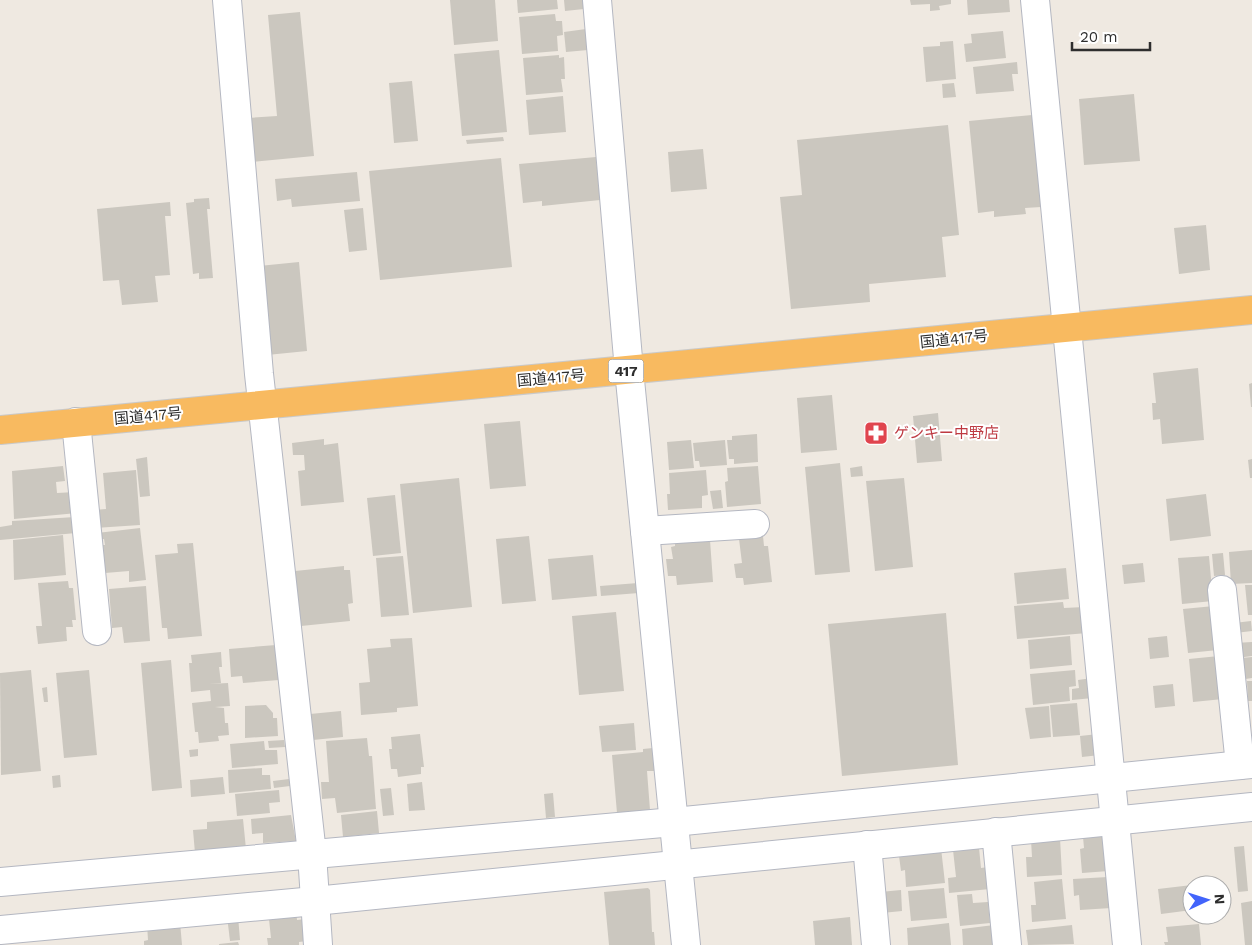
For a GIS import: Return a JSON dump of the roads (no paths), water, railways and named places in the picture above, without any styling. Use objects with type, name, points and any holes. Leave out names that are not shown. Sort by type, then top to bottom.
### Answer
[{"type":"highway","name":"国道417号","points":[[0,430],[1252,310]]},
{"type":"street","points":[[228,0],[263,406],[313,876],[318,945]]},
{"type":"street","points":[[597,0],[629,370],[686,945]]},
{"type":"street","points":[[1035,0],[1127,945]]},
{"type":"street","points":[[76,422],[97,631]]},
{"type":"street","points":[[645,531],[755,524]]},
{"type":"street","points":[[0,882],[313,876],[676,841],[867,845],[996,832],[1113,798],[1246,764],[1222,590]]},
{"type":"street","points":[[5,934],[313,876],[1113,798],[1252,807]]},
{"type":"street","points":[[996,832],[1007,945]]},
{"type":"street","points":[[867,845],[876,945]]},
{"type":"place","name":"ゲンキー中野店","points":[[876,433]]}]
